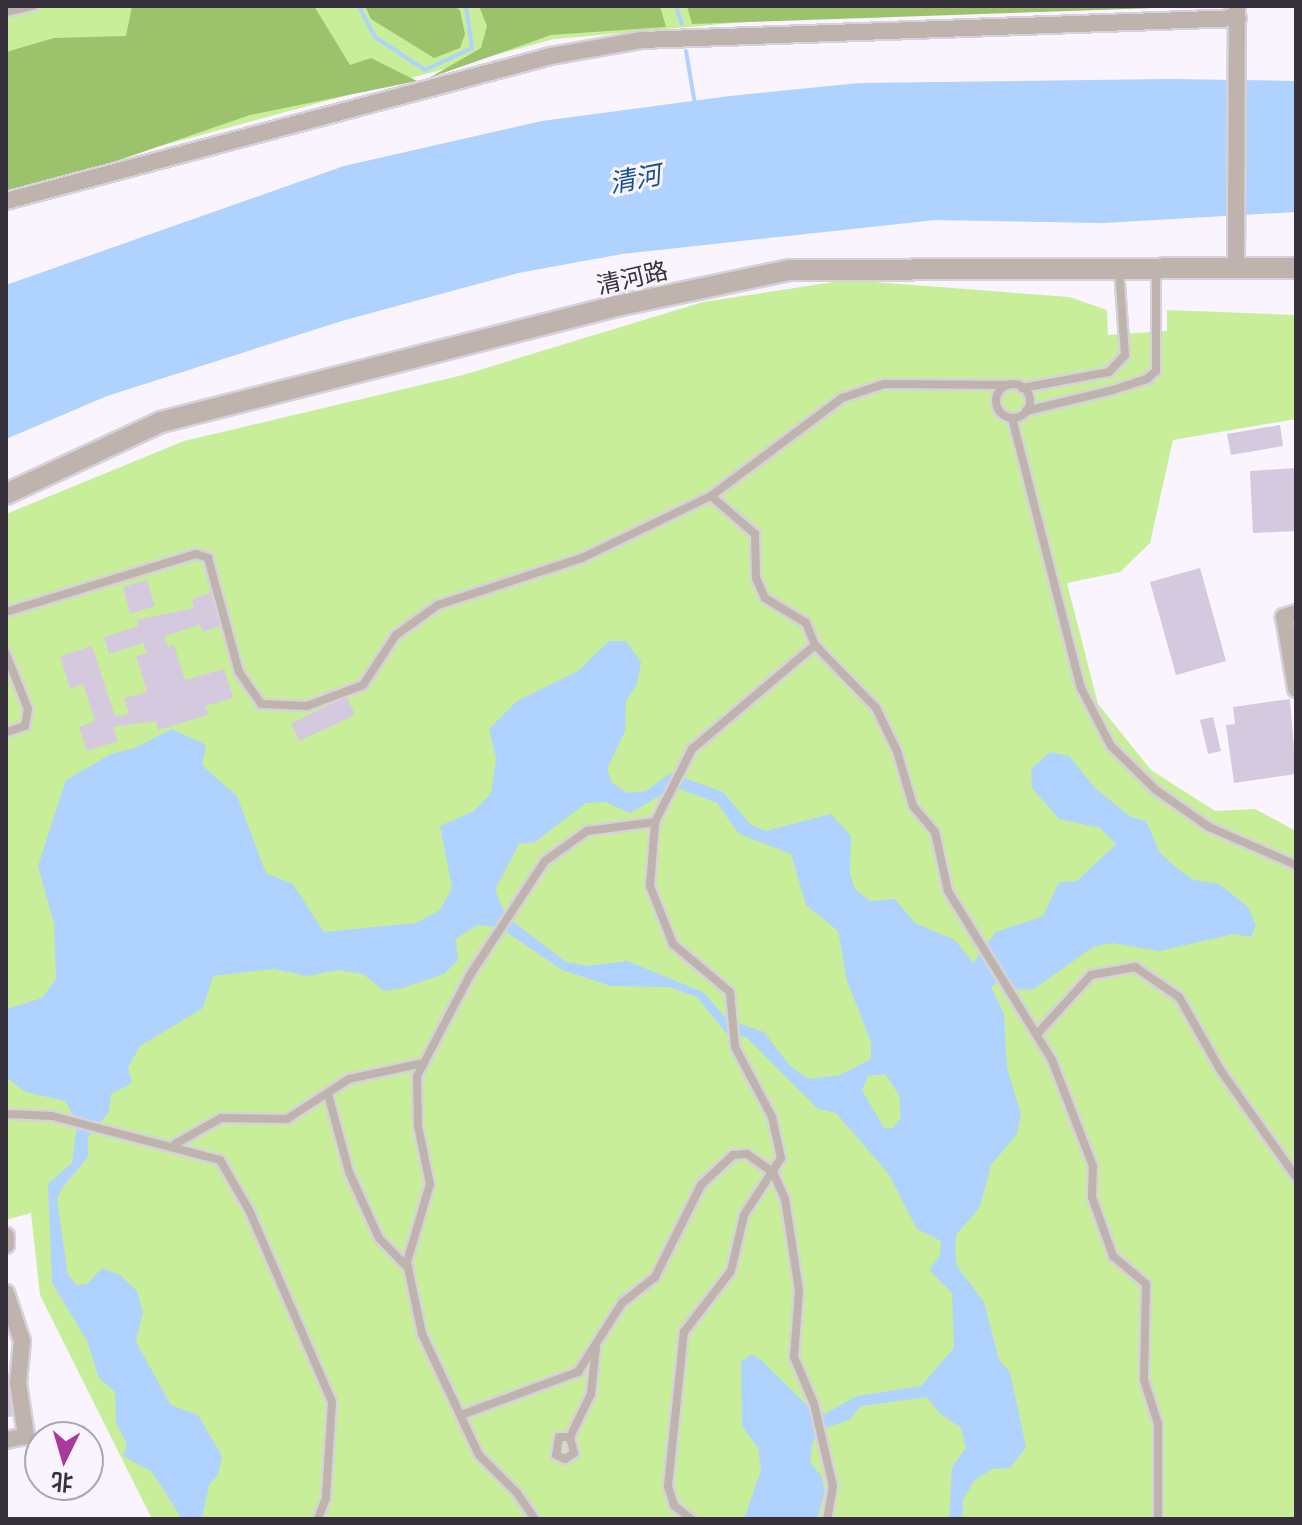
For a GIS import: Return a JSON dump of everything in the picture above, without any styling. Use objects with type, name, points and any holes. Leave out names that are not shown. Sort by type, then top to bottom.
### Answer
[{"type":"street","points":[[6,201],[551,56],[642,40],[1238,12],[1236,268]]},
{"type":"street","name":"清河路","points":[[6,494],[161,422],[617,306],[789,270],[1296,268]]},
{"type":"street","points":[[1296,613],[1284,617],[1296,689]]},
{"type":"street","points":[[6,1236],[6,1245]]},
{"type":"street","points":[[6,1293],[22,1341],[18,1383],[26,1436],[6,1440]]},
{"type":"lane","points":[[6,12],[33,6]]},
{"type":"lane","points":[[6,612],[196,554],[208,558],[239,672],[261,704],[307,706],[363,685],[396,635],[438,605],[582,558],[711,496],[842,398],[884,384],[1008,385],[1022,388],[1109,372],[1125,355],[1119,269]]},
{"type":"lane","points":[[1012,418],[1026,411],[1147,379],[1156,371],[1156,269]]},
{"type":"lane","points":[[1008,385],[996,403],[1012,418],[1081,688],[1111,746],[1156,790],[1209,827],[1296,865]]},
{"type":"lane","points":[[1022,388],[1029,401],[1026,411]]},
{"type":"lane","points":[[711,496],[755,534],[756,578],[765,598],[806,623],[815,645],[876,708],[897,751],[913,806],[935,832],[948,891],[1011,999],[1038,1033],[1093,1166],[1092,1197],[1113,1256],[1146,1284],[1144,1380],[1158,1424],[1158,1519]]},
{"type":"lane","points":[[691,1519],[674,1505],[668,1486],[680,1351],[691,1318],[731,1271],[744,1215],[781,1158],[772,1117],[735,1047],[730,992],[678,951],[650,886],[655,822],[692,749],[815,645]]},
{"type":"lane","points":[[6,654],[28,709],[25,726],[6,732]]},
{"type":"lane","points":[[535,1519],[517,1493],[479,1455],[422,1334],[409,1268],[430,1184],[415,1095],[423,1063],[470,975],[545,861],[587,831],[655,822]]},
{"type":"lane","points":[[1038,1033],[1091,975],[1135,967],[1179,997],[1221,1071],[1296,1177]]},
{"type":"lane","points":[[174,1144],[221,1118],[287,1119],[349,1079],[423,1063]]},
{"type":"lane","points":[[328,1094],[349,1172],[379,1238],[409,1268]]},
{"type":"lane","points":[[6,1114],[52,1116],[174,1144],[220,1160],[249,1210],[332,1402],[326,1498],[318,1519]]},
{"type":"lane","points":[[461,1415],[578,1372],[622,1303],[655,1277],[694,1195],[725,1162],[747,1154],[773,1172],[785,1199],[799,1291],[794,1357],[814,1404],[833,1486],[827,1519]]},
{"type":"lane","points":[[570,1437],[591,1394],[596,1346]]},
{"type":"green space","points":[[6,6],[1211,6],[768,20],[554,39],[6,188]]},
{"type":"green space","points":[[132,6],[314,6],[350,65],[371,58],[417,81],[250,115],[6,199],[6,52],[54,38],[126,36]]},
{"type":"green space","points":[[365,6],[453,6],[460,10],[465,34],[460,48],[434,58],[371,19]]},
{"type":"green space","points":[[479,6],[660,6],[666,27],[551,35],[429,78],[481,48],[487,26]]},
{"type":"green space","points":[[687,6],[1211,6],[692,24]]},
{"type":"green space","points":[[847,280],[1069,297],[1107,310],[1108,335],[1167,331],[1167,310],[1296,315],[1296,419],[1173,440],[1150,543],[1120,572],[1067,583],[1098,704],[1151,770],[1215,811],[1255,809],[1296,831],[1296,1519],[152,1519],[40,1295],[31,1213],[6,1220],[6,514],[184,441],[463,375],[703,302]]},
{"type":"water","name":"清河","points":[[1169,79],[1296,81],[1296,212],[1103,223],[935,220],[622,254],[518,273],[345,320],[107,396],[6,439],[6,285],[344,166],[542,121],[730,96],[859,83]]},
{"type":"water","points":[[609,641],[626,641],[641,662],[637,684],[626,701],[625,731],[607,769],[612,783],[628,793],[646,791],[670,773],[723,792],[750,824],[765,831],[831,814],[851,836],[850,874],[855,889],[870,901],[895,899],[915,923],[955,940],[973,963],[996,932],[1043,916],[1059,882],[1077,881],[1116,844],[1100,828],[1059,819],[1032,788],[1031,769],[1050,752],[1069,756],[1096,789],[1131,817],[1146,821],[1160,853],[1177,868],[1194,880],[1219,884],[1247,906],[1256,925],[1251,937],[1234,934],[1159,951],[1112,943],[1093,947],[1034,989],[1018,990],[1005,977],[991,987],[1004,1014],[1007,1068],[1021,1114],[1017,1134],[991,1165],[980,1207],[956,1235],[955,1252],[957,1266],[984,1302],[999,1360],[1010,1372],[1026,1447],[1010,1468],[992,1469],[975,1480],[963,1499],[962,1519],[949,1519],[952,1467],[966,1448],[961,1428],[939,1413],[927,1397],[861,1406],[849,1420],[818,1430],[812,1445],[810,1462],[822,1477],[825,1492],[817,1519],[744,1519],[761,1470],[758,1448],[742,1426],[741,1362],[752,1354],[761,1360],[819,1417],[857,1396],[921,1386],[954,1348],[952,1293],[929,1270],[940,1256],[941,1241],[917,1229],[888,1173],[836,1113],[818,1109],[746,1037],[726,1033],[697,997],[669,987],[611,986],[562,970],[499,927],[477,925],[456,939],[458,960],[444,974],[403,988],[384,991],[363,974],[338,970],[307,976],[274,969],[213,976],[203,1008],[140,1046],[128,1068],[132,1083],[111,1094],[109,1112],[88,1137],[88,1157],[62,1188],[57,1200],[68,1275],[77,1285],[87,1284],[102,1268],[120,1275],[137,1291],[143,1312],[136,1342],[171,1405],[198,1415],[222,1456],[218,1475],[209,1485],[202,1519],[182,1519],[152,1472],[123,1456],[127,1444],[116,1423],[115,1392],[99,1378],[87,1341],[52,1283],[48,1184],[72,1163],[77,1125],[66,1101],[25,1092],[6,1077],[6,1009],[42,998],[56,979],[54,924],[38,866],[66,780],[111,754],[135,748],[172,729],[206,745],[202,765],[237,796],[266,873],[293,884],[324,932],[416,923],[440,910],[452,888],[440,826],[474,811],[491,793],[496,758],[489,729],[517,701],[578,671]],"holes":[[[675,787],[717,803],[739,834],[791,854],[806,905],[838,931],[847,981],[871,1042],[871,1059],[840,1075],[809,1079],[790,1066],[764,1032],[728,1020],[703,992],[627,961],[589,966],[566,962],[506,916],[495,890],[519,844],[535,842],[586,803],[605,802],[630,813]],[[885,1074],[899,1095],[901,1117],[893,1128],[884,1128],[862,1090],[868,1076]]]},
{"type":"building","points":[[1280,425],[1283,446],[1231,455],[1227,434]]},
{"type":"building","points":[[1296,468],[1296,531],[1253,533],[1250,471]]},
{"type":"building","points":[[1200,568],[1226,661],[1176,675],[1150,582]]},
{"type":"building","points":[[147,580],[155,606],[130,614],[123,587]]},
{"type":"building","points":[[213,592],[224,625],[203,632],[200,625],[164,636],[168,647],[174,645],[185,680],[224,669],[233,698],[205,706],[208,715],[158,730],[156,721],[113,727],[118,741],[87,751],[79,727],[95,721],[83,684],[70,689],[60,656],[92,646],[115,717],[129,714],[124,698],[147,692],[136,656],[147,653],[143,643],[109,654],[104,637],[138,626],[137,620],[194,608],[192,599]]},
{"type":"building","points":[[347,697],[355,715],[299,741],[291,723]]},
{"type":"building","points":[[1290,699],[1296,774],[1234,783],[1226,725],[1235,724],[1233,707]]},
{"type":"building","points":[[1213,717],[1221,751],[1208,754],[1200,720]]},
{"type":"building","points":[[13,1374],[18,1416],[6,1417],[6,1375]]},
{"type":"waterway","points":[[359,6],[375,37],[425,70],[472,48],[466,6]]},
{"type":"waterway","points":[[676,6],[682,24]]},
{"type":"waterway","points":[[686,51],[695,104]]}]
